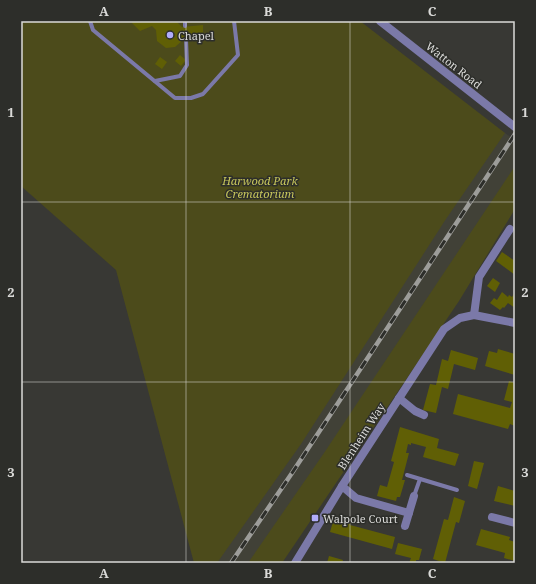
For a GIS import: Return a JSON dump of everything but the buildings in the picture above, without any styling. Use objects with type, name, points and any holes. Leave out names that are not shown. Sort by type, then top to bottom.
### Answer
[{"type":"street","name":"Watton Road","points":[[380,21],[515,127]]},
{"type":"street","points":[[474,315],[478,277],[512,231]]},
{"type":"street","name":"Blenheim Way","points":[[295,563],[342,486],[444,329],[460,318],[474,315],[515,323]]},
{"type":"street","name":"Blenheim Way","points":[[399,398],[415,411],[424,415]]},
{"type":"street","name":"Blenheim Way","points":[[342,486],[356,498],[409,512]]},
{"type":"street","points":[[405,526],[414,496]]},
{"type":"street","points":[[492,517],[515,523]]},
{"type":"lane","points":[[90,21],[93,30],[175,98],[191,98],[203,94],[238,56],[234,21]]},
{"type":"lane","points":[[185,21],[185,26]]},
{"type":"lane","points":[[155,81],[180,76],[187,65],[186,40]]},
{"type":"lane","points":[[407,475],[457,490]]},
{"type":"lane","points":[[414,496],[420,478]]},
{"type":"shaded area","points":[[499,129],[515,140],[515,181],[261,563],[204,563]]},
{"type":"green space","name":"Harwood Park Crematorium","points":[[21,21],[360,21],[505,133],[446,219],[301,444],[217,563],[194,563],[116,270],[21,186]]},
{"type":"green space","points":[[515,166],[515,209],[459,301],[282,563],[248,563],[324,453]]},
{"type":"railway","points":[[231,563],[515,134]]},
{"type":"place","name":"Chapel","points":[[170,35]]},
{"type":"place","name":"Walpole Court","points":[[315,518]]}]
